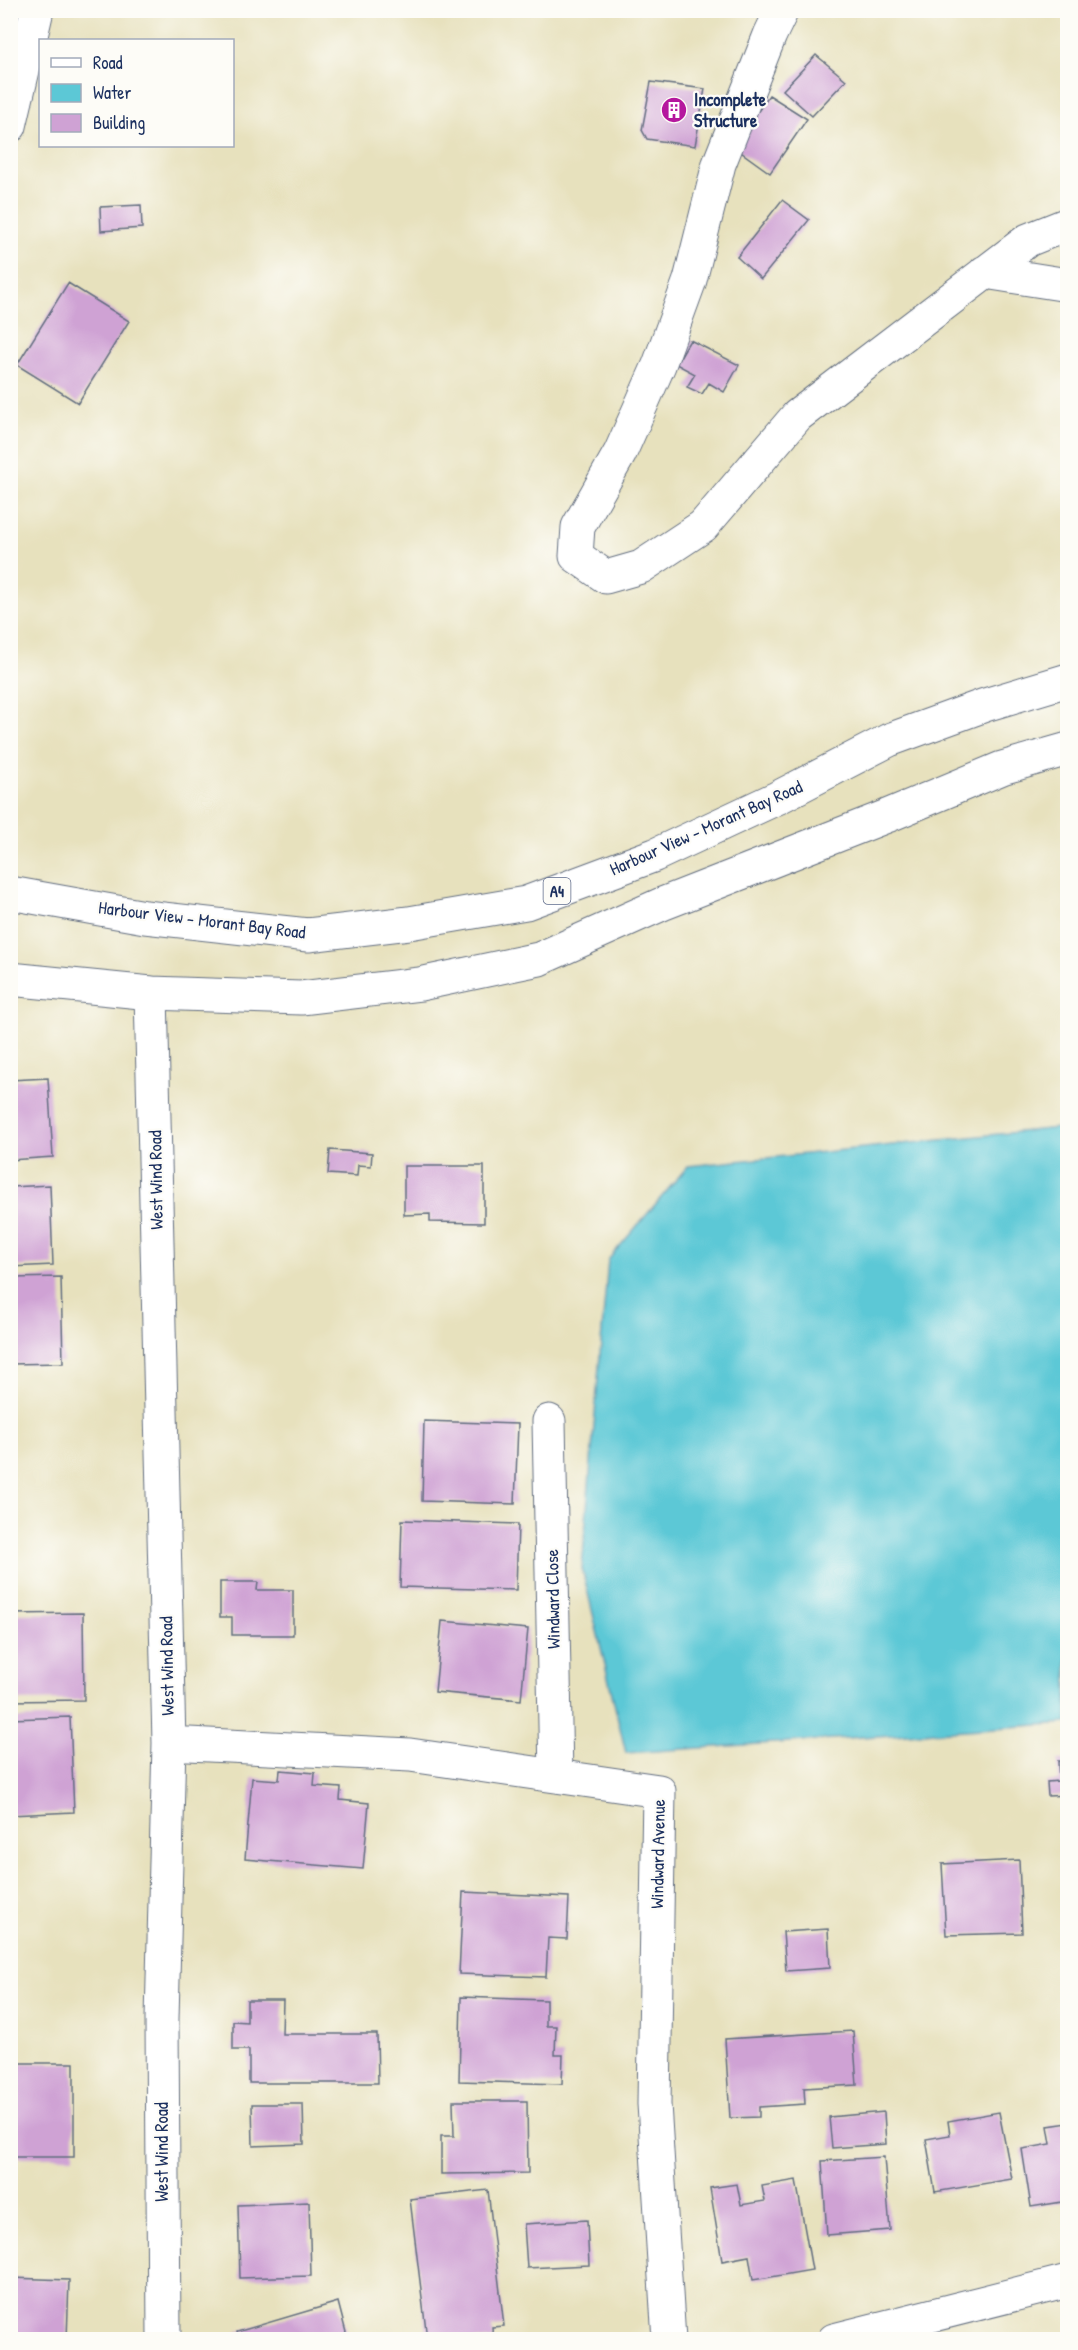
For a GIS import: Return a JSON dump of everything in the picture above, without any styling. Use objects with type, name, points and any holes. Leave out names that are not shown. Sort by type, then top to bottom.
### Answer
[{"type":"main road","points":[[10,126],[38,10]]},
{"type":"main road","points":[[782,10],[719,164],[690,280],[659,365],[620,453],[578,527],[576,556],[606,577],[641,567],[703,526],[797,416],[1028,240],[1068,224]]},
{"type":"main road","points":[[986,272],[1068,285]]},
{"type":"main road","name":"Harbour View - Morant Bay Road","points":[[10,893],[146,917],[308,935],[409,923],[526,903],[655,855],[777,798],[889,740],[985,705],[1068,680]]},
{"type":"main road","points":[[10,979],[151,993],[301,998],[420,984],[539,959],[662,904],[887,816],[1002,768],[1068,749]]},
{"type":"main road","name":"West Wind Road","points":[[151,993],[169,1743],[162,2019],[164,2340]]},
{"type":"main road","name":"Windward Close","points":[[549,1421],[556,1776]]},
{"type":"main road","name":"Windward Avenue","points":[[169,1743],[410,1755],[659,1791],[654,2104],[669,2340]]},
{"type":"main road","points":[[834,2340],[1068,2281]]},
{"type":"water","points":[[1067,1127],[1067,1723],[626,1753],[582,1568],[608,1260],[688,1166]]},
{"type":"building","points":[[816,55],[846,80],[812,116],[783,90]]},
{"type":"building","name":"Incomplete Structure","points":[[651,82],[705,89],[695,146],[647,139],[642,130]]},
{"type":"building","points":[[769,95],[807,119],[770,173],[734,147]]},
{"type":"building","points":[[782,200],[809,220],[761,279],[737,257]]},
{"type":"building","points":[[141,205],[142,228],[101,231],[100,207]]},
{"type":"building","points":[[68,283],[129,321],[78,403],[17,365]]},
{"type":"building","points":[[690,340],[739,365],[724,392],[709,383],[702,394],[687,387],[695,374],[676,364]]},
{"type":"building","points":[[48,1078],[53,1157],[10,1160],[10,1080]]},
{"type":"building","points":[[330,1150],[372,1153],[371,1166],[358,1165],[357,1176],[328,1174]]},
{"type":"building","points":[[404,1166],[484,1166],[484,1223],[430,1222],[430,1214],[404,1215]]},
{"type":"building","points":[[50,1185],[53,1265],[10,1267],[10,1187]]},
{"type":"building","points":[[61,1277],[63,1363],[10,1364],[10,1278]]},
{"type":"building","points":[[424,1421],[518,1424],[515,1504],[422,1501]]},
{"type":"building","points":[[402,1520],[518,1524],[516,1590],[400,1587]]},
{"type":"building","points":[[220,1582],[258,1582],[257,1590],[293,1590],[293,1635],[232,1635],[232,1617],[220,1617]]},
{"type":"building","points":[[83,1613],[84,1700],[10,1701],[10,1614]]},
{"type":"building","points":[[442,1621],[528,1629],[521,1700],[435,1692]]},
{"type":"building","points":[[70,1717],[74,1812],[10,1815],[10,1719]]},
{"type":"building","points":[[1058,1761],[1068,1761],[1068,1795],[1048,1796],[1047,1782],[1059,1781]]},
{"type":"building","points":[[280,1770],[315,1773],[314,1786],[341,1788],[340,1800],[369,1803],[363,1869],[245,1859],[252,1778],[279,1780]]},
{"type":"building","points":[[1019,1860],[1022,1933],[946,1935],[942,1864]]},
{"type":"building","points":[[463,1892],[569,1897],[567,1939],[548,1938],[546,1977],[459,1974]]},
{"type":"building","points":[[828,1929],[830,1968],[786,1971],[783,1932]]},
{"type":"building","points":[[461,1997],[546,2000],[546,2026],[556,2026],[555,2055],[563,2055],[562,2084],[459,2081]]},
{"type":"building","points":[[247,2000],[283,2000],[282,2034],[377,2034],[378,2083],[249,2083],[249,2050],[233,2050],[233,2021],[247,2022]]},
{"type":"building","points":[[853,2031],[857,2085],[804,2088],[805,2104],[759,2107],[759,2117],[730,2118],[725,2039]]},
{"type":"building","points":[[10,2063],[74,2063],[74,2157],[10,2157]]},
{"type":"building","points":[[453,2101],[527,2101],[528,2173],[441,2174],[441,2136],[454,2136]]},
{"type":"building","points":[[252,2104],[303,2104],[304,2144],[253,2146]]},
{"type":"building","points":[[884,2112],[886,2144],[832,2148],[829,2117]]},
{"type":"building","points":[[999,2112],[1012,2179],[935,2192],[926,2139],[950,2135],[948,2121]]},
{"type":"building","points":[[1068,2123],[1068,2201],[1031,2207],[1022,2149],[1051,2144],[1048,2126]]},
{"type":"building","points":[[884,2157],[890,2230],[827,2235],[822,2161]]},
{"type":"building","points":[[796,2180],[812,2270],[753,2280],[749,2256],[722,2261],[710,2188],[737,2184],[741,2205],[765,2201],[762,2186]]},
{"type":"building","points":[[488,2190],[504,2326],[492,2327],[493,2340],[455,2340],[455,2336],[427,2339],[410,2199]]},
{"type":"building","points":[[309,2202],[311,2276],[240,2278],[238,2205]]},
{"type":"building","points":[[587,2220],[589,2265],[527,2268],[524,2224]]},
{"type":"building","points":[[10,2278],[69,2280],[67,2340],[10,2340]]},
{"type":"building","points":[[338,2302],[348,2340],[239,2340],[237,2332]]},
{"type":"place","name":"Incomplete Structure","points":[[674,110]]}]
